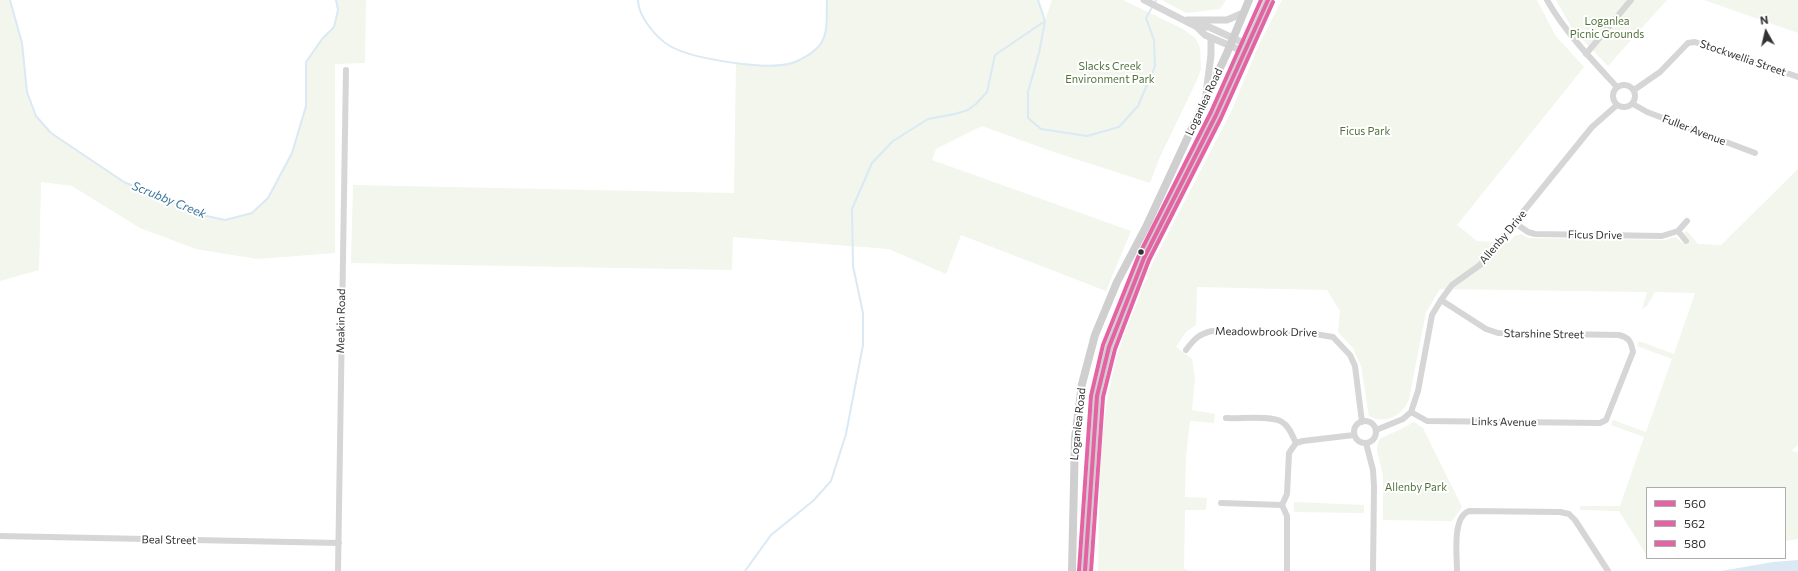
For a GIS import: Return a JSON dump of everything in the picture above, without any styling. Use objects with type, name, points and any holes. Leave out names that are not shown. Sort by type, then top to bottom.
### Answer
[{"type":"main road","name":"Loganlea Road","points":[[1072,571],[1075,438],[1080,397],[1088,359],[1108,302],[1147,225],[1249,0]]},
{"type":"main road","name":"Loganlea Road","points":[[1085,571],[1097,396],[1109,347],[1150,247],[1206,136],[1268,0]]},
{"type":"street","points":[[1144,0],[1197,27],[1205,35],[1211,38],[1231,42],[1246,48]]},
{"type":"street","points":[[1547,0],[1555,14],[1586,54],[1617,87]]},
{"type":"street","points":[[1586,54],[1631,0]]},
{"type":"street","points":[[1184,20],[1227,20],[1243,13]]},
{"type":"street","points":[[1197,27],[1209,27],[1231,42]]},
{"type":"street","points":[[1205,98],[1211,58],[1211,38]]},
{"type":"street","name":"Stockwellia Street","points":[[1634,90],[1660,72],[1688,43],[1695,42],[1798,77]]},
{"type":"street","name":"Meakin Road","points":[[338,571],[346,70]]},
{"type":"street","points":[[1628,85],[1634,90],[1636,97],[1633,104],[1627,107],[1617,105],[1613,96],[1617,87],[1628,85]]},
{"type":"street","name":"Fuller Avenue","points":[[1633,104],[1647,112],[1755,153]]},
{"type":"street","name":"Allenby Drive","points":[[1411,412],[1418,391],[1432,315],[1441,300],[1452,286],[1480,265],[1592,127],[1617,105]]},
{"type":"street","points":[[1686,241],[1678,231],[1687,220]]},
{"type":"street","name":"Ficus Drive","points":[[1515,223],[1528,232],[1535,234],[1662,236],[1678,231]]},
{"type":"street","name":"Starshine Street","points":[[1441,300],[1486,329],[1498,333],[1620,335],[1626,337],[1630,341],[1633,352],[1606,420],[1600,423]]},
{"type":"street","name":"Meadowbrook Drive","points":[[1186,350],[1198,336],[1212,331],[1309,333],[1333,337],[1350,355],[1355,366],[1362,422]]},
{"type":"street","points":[[1376,430],[1403,419],[1411,412]]},
{"type":"street","name":"Links Avenue","points":[[1411,412],[1428,421],[1600,423]]},
{"type":"street","points":[[1226,418],[1274,419],[1283,422],[1289,429],[1296,442]]},
{"type":"street","points":[[1362,422],[1369,422],[1376,430],[1373,440],[1366,443],[1360,442],[1354,435],[1354,428],[1362,422]]},
{"type":"street","points":[[1296,442],[1354,435]]},
{"type":"street","points":[[1287,571],[1287,516],[1282,505],[1287,494],[1289,453],[1296,442]]},
{"type":"street","points":[[1366,443],[1373,470],[1374,487],[1373,571]]},
{"type":"street","points":[[1221,504],[1282,505]]},
{"type":"street","points":[[1457,571],[1458,526],[1464,513],[1469,511],[1560,512],[1569,514],[1575,520],[1608,571]]},
{"type":"street","name":"Beal Street","points":[[0,536],[339,543]]},
{"type":"green space","points":[[0,0],[10,0],[22,43],[27,92],[36,116],[51,133],[124,182],[202,215],[225,220],[252,213],[268,198],[292,153],[306,106],[306,62],[322,39],[334,27],[338,10],[336,0],[366,0],[365,63],[335,64],[335,253],[257,259],[196,249],[140,228],[72,186],[41,182],[39,270],[0,281]]},
{"type":"green space","name":"Slacks Creek Environment Park","points":[[827,0],[1038,0],[1045,20],[1052,0],[1123,0],[1183,29],[1196,39],[1200,48],[1201,69],[1159,159],[1150,183],[1051,151],[982,126],[936,149],[932,160],[1131,231],[1106,291],[961,235],[946,274],[889,249],[733,237],[732,270],[351,263],[353,185],[734,193],[736,62],[762,64],[788,63],[801,59],[811,53],[820,44],[826,31]]},
{"type":"green space","points":[[1162,0],[1226,0],[1220,9],[1186,13]]},
{"type":"green space","name":"Ficus Park","points":[[1282,0],[1537,0],[1555,35],[1584,67],[1457,225],[1477,241],[1509,243],[1514,236],[1521,234],[1528,238],[1665,240],[1675,237],[1683,243],[1688,239],[1684,233],[1687,231],[1698,244],[1721,245],[1798,169],[1798,445],[1792,450],[1794,452],[1798,452],[1798,539],[1786,541],[1786,487],[1646,487],[1646,554],[1619,511],[1580,510],[1580,506],[1620,506],[1644,437],[1611,425],[1613,420],[1646,432],[1672,359],[1637,346],[1639,341],[1674,354],[1695,293],[1655,292],[1647,306],[1642,309],[1647,292],[1440,289],[1426,312],[1409,399],[1398,414],[1381,420],[1369,416],[1361,366],[1353,348],[1338,332],[1340,311],[1327,290],[1197,287],[1196,325],[1186,332],[1176,347],[1192,359],[1195,378],[1192,410],[1215,414],[1214,423],[1190,421],[1186,456],[1185,497],[1207,498],[1206,510],[1185,510],[1184,569],[1189,571],[1098,571],[1100,471],[1103,437],[1113,372],[1122,339],[1142,288],[1148,278],[1146,273],[1148,272],[1231,112],[1260,42]]},
{"type":"green space","name":"Loganlea Picnic Grounds","points":[[1556,0],[1667,0],[1608,66],[1573,30]]},
{"type":"green space","points":[[1704,0],[1798,0],[1798,33]]},
{"type":"green space","name":"Allenby Park","points":[[1414,422],[1423,428],[1462,507],[1452,521],[1383,520],[1383,476],[1377,450],[1378,442],[1381,438]]},
{"type":"green space","points":[[1294,502],[1364,505],[1364,513],[1294,512]]},
{"type":"shaded area","points":[[1798,560],[1798,571],[1721,571],[1773,562]]},
{"type":"waterway","name":"Scrubby Creek","points":[[10,0],[22,43],[27,92],[36,116],[51,133],[124,182],[202,215],[225,220],[252,213],[268,198],[292,153],[306,106],[306,62],[322,39],[334,27],[338,10],[336,0]]},
{"type":"waterway","name":"Scrubby Creek","points":[[638,0],[644,19],[659,38],[670,46],[681,51],[712,59],[766,66],[781,65],[798,61],[816,49],[823,39],[825,32],[827,0]]},
{"type":"waterway","name":"Scrubby Creek","points":[[1038,0],[1045,21],[1039,53],[1028,92],[1028,118],[1041,129],[1087,136],[1119,127],[1138,106],[1155,66],[1154,40],[1146,18],[1156,0]]},
{"type":"waterway","points":[[745,571],[771,535],[813,501],[831,481],[846,434],[863,345],[863,313],[853,266],[852,209],[872,163],[893,141],[928,119],[968,110],[976,104],[987,92],[995,55],[1045,21]]},
{"type":"transit line","name":"580","points":[[1079,571],[1091,396],[1103,345],[1139,255],[1211,112],[1261,0]]},
{"type":"transit line","name":"560","points":[[1085,571],[1097,396],[1109,347],[1144,258],[1216,115],[1268,0]]},
{"type":"transit line","name":"562","points":[[1091,571],[1103,397],[1115,349],[1149,260],[1221,118],[1273,2]]}]
